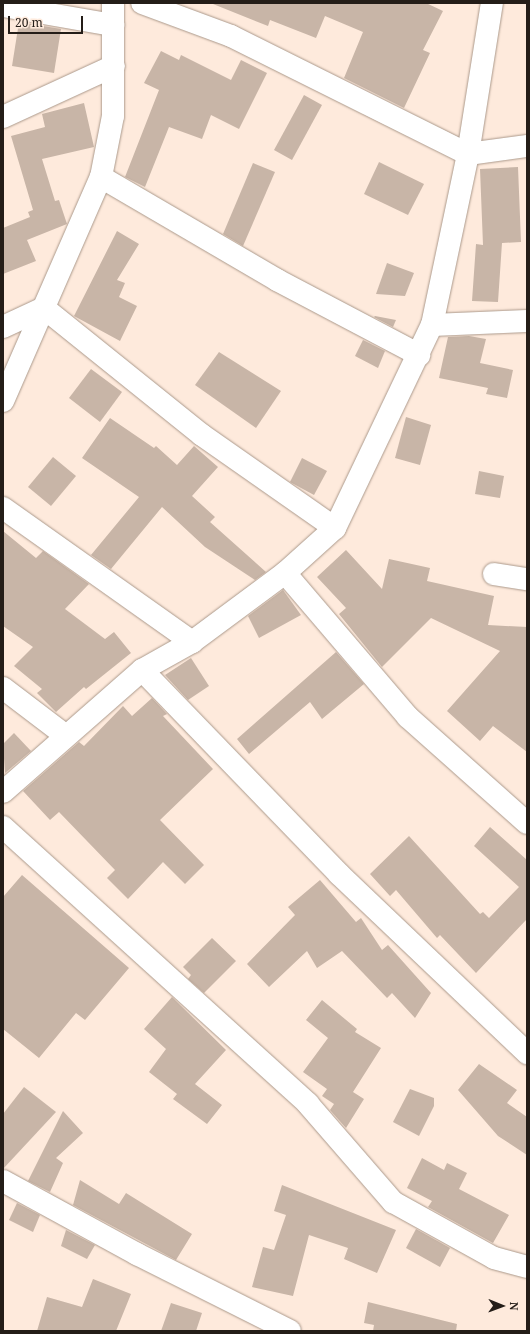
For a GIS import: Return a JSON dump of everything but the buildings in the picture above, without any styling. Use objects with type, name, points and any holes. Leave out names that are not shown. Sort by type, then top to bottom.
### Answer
[{"type":"street","points":[[3,401],[100,177],[113,116],[113,3]]},
{"type":"street","points":[[142,3],[231,36],[468,154],[527,146]]},
{"type":"street","points":[[3,792],[65,735],[142,670],[192,642],[285,573],[335,528],[419,355],[432,325],[468,154],[492,3]]},
{"type":"street","points":[[3,6],[113,25]]},
{"type":"street","points":[[3,117],[114,66]]},
{"type":"street","points":[[100,177],[277,280],[419,355]]},
{"type":"street","points":[[3,327],[44,308]]},
{"type":"street","points":[[44,308],[202,435],[335,528]]},
{"type":"street","points":[[432,325],[527,322]]},
{"type":"street","points":[[3,508],[192,642]]},
{"type":"street","points":[[285,573],[408,717],[527,823]]},
{"type":"street","points":[[494,574],[527,579]]},
{"type":"street","points":[[142,670],[339,874],[527,1053]]},
{"type":"street","points":[[3,688],[65,735]]},
{"type":"street","points":[[3,827],[308,1104],[392,1202],[494,1258],[527,1267]]},
{"type":"street","points":[[3,1181],[290,1331]]}]
